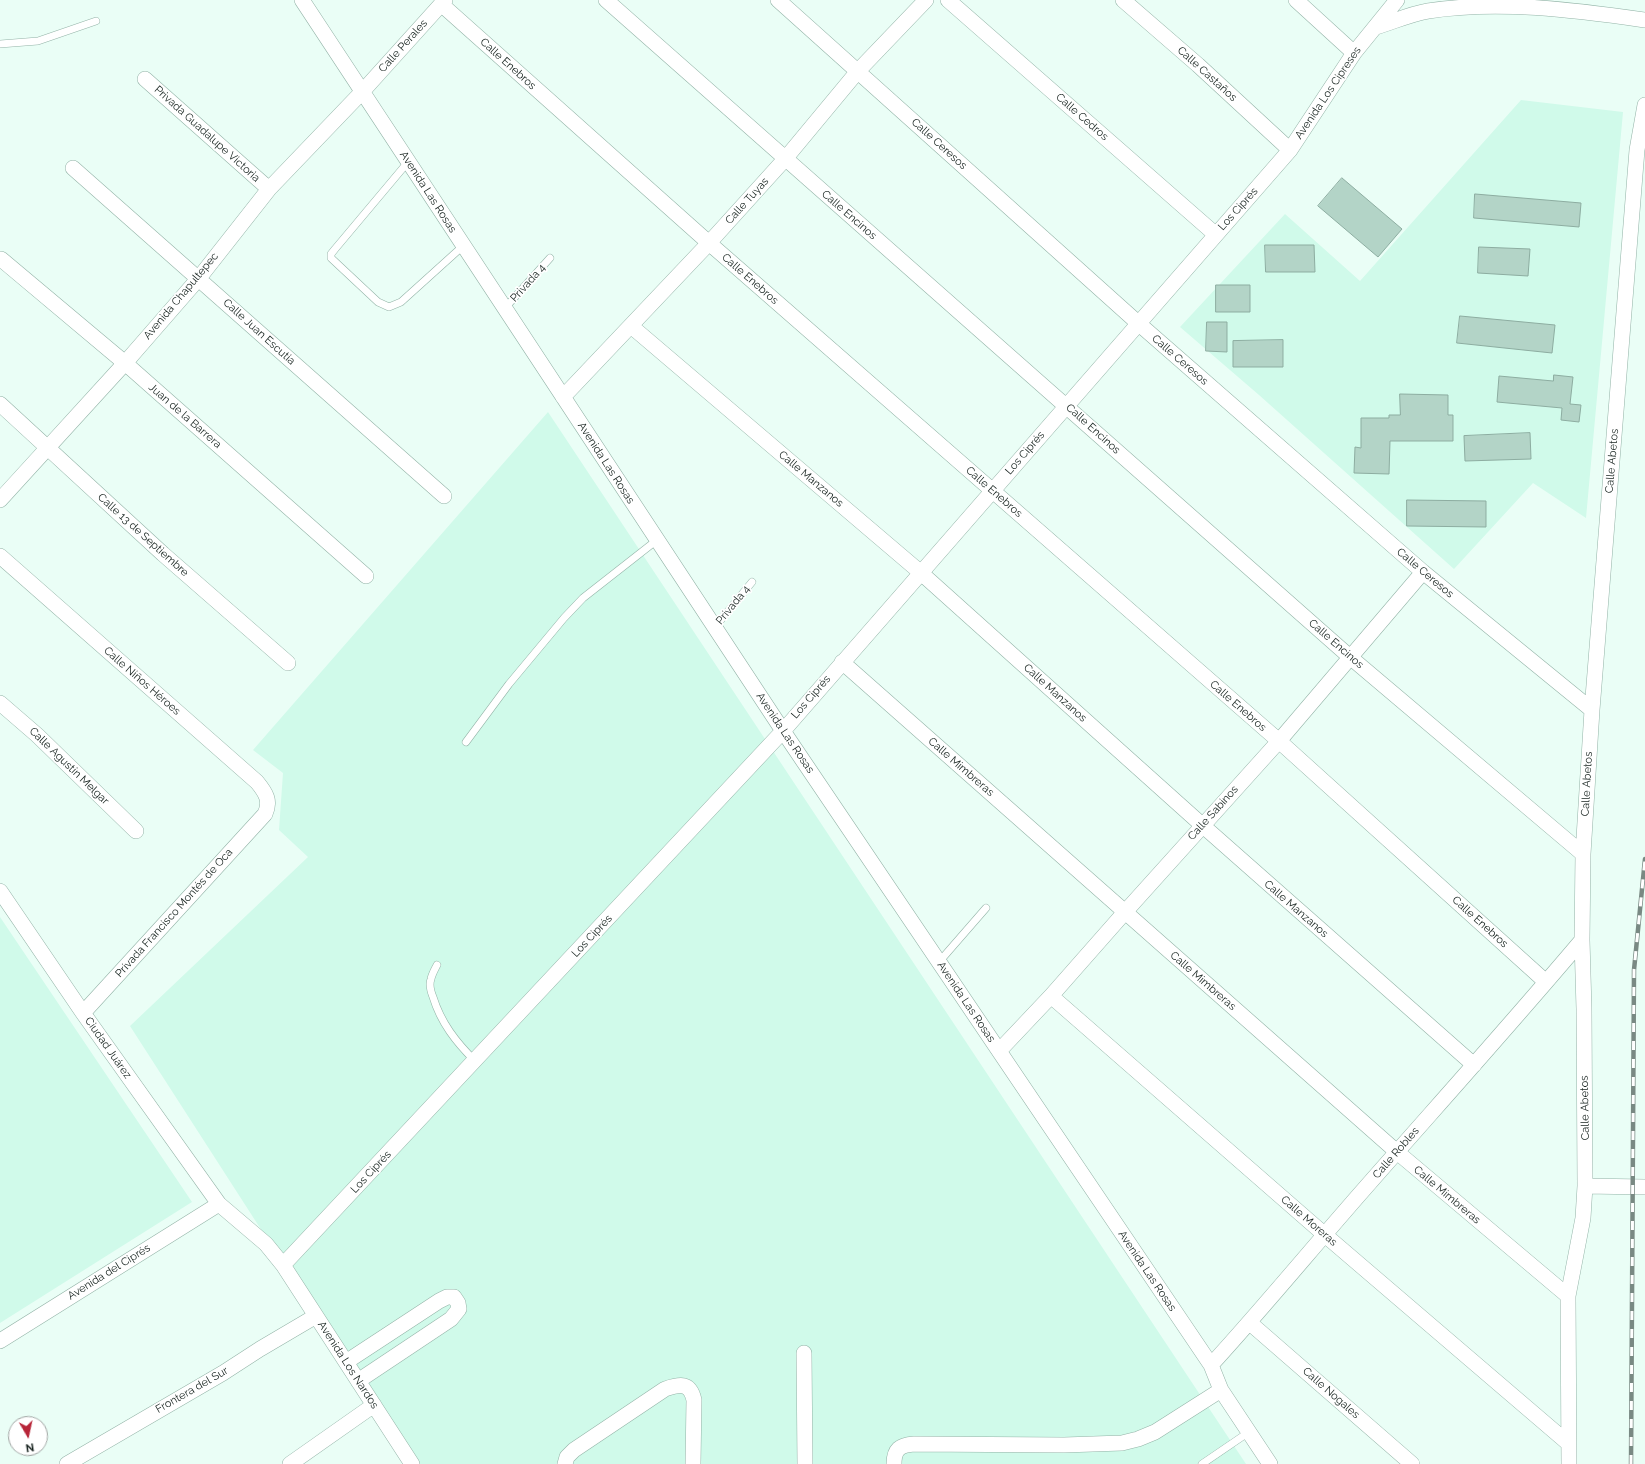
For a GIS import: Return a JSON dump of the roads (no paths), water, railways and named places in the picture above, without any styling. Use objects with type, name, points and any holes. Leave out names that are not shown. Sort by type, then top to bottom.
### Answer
[{"type":"street","name":"Avenida Las Rosas","points":[[302,0],[783,731],[1211,1365],[1221,1390],[1270,1464]]},
{"type":"street","name":"Calle Encinos","points":[[606,0],[1350,657],[1583,854]]},
{"type":"street","name":"Calle Ceresos","points":[[778,0],[1138,323],[1423,572],[1592,710]]},
{"type":"street","name":"Calle Tuyas","points":[[563,397],[709,243],[785,159],[858,71],[926,0]]},
{"type":"street","name":"Calle Cedros","points":[[948,0],[1215,234]]},
{"type":"street","name":"Calle Castaños","points":[[1123,0],[1198,65],[1290,150]]},
{"type":"street","points":[[1296,0],[1354,53]]},
{"type":"street","name":"Avenida Los Cipreses","points":[[1290,150],[1354,53],[1397,0]]},
{"type":"street","name":"Calle Perales","points":[[362,92],[443,2]]},
{"type":"street","name":"Calle Enebros","points":[[443,2],[709,243],[1279,741],[1546,982]]},
{"type":"street","points":[[1376,27],[1427,11],[1472,4],[1513,4],[1645,20]]},
{"type":"street","name":"Privada Guadalupe Victoria","points":[[146,79],[269,189]]},
{"type":"street","name":"Avenida Chapultepec","points":[[0,500],[125,363],[199,278],[269,189],[362,92]]},
{"type":"street","name":"Calle Abetos","points":[[1569,1464],[1568,1296],[1575,1252],[1583,1218],[1586,1186],[1582,940],[1583,854],[1592,710],[1637,150],[1645,106]]},
{"type":"street","name":"Los Ciprés","points":[[283,1265],[783,731],[920,572],[1290,150]]},
{"type":"street","name":"Calle Juan Escutia","points":[[74,168],[444,496]]},
{"type":"street","name":"Juan de la Barrera","points":[[1,258],[125,363],[366,576]]},
{"type":"street","name":"Calle Manzanos","points":[[630,326],[920,572],[1202,826],[1474,1065]]},
{"type":"street","name":"Calle 13 de Septiembre","points":[[0,404],[46,448],[163,554],[288,663]]},
{"type":"street","name":"Calle Niños Héroes","points":[[0,556],[257,782],[266,795],[268,801],[268,807],[265,814]]},
{"type":"street","name":"Calle Sabinos","points":[[999,1051],[1051,996],[1124,912],[1279,741],[1423,572]]},
{"type":"street","name":"Calle Mimbreras","points":[[842,662],[1397,1152],[1568,1296]]},
{"type":"street","name":"Calle Agustín Melgar","points":[[0,702],[37,735],[136,831]]},
{"type":"street","name":"Privada Francisco Montés de Oca","points":[[83,1013],[265,814]]},
{"type":"street","name":"Ciudad Juárez","points":[[0,891],[83,1013],[219,1204],[266,1244],[283,1265]]},
{"type":"street","name":"Calle Robles","points":[[1211,1365],[1250,1323],[1582,940]]},
{"type":"street","name":"Calle Moreras","points":[[1051,996],[1325,1235],[1568,1443]]},
{"type":"street","points":[[1586,1186],[1645,1188]]},
{"type":"street","name":"Avenida del Ciprés","points":[[0,1341],[219,1204]]},
{"type":"street","name":"Avenida Los Nardos","points":[[283,1265],[412,1464]]},
{"type":"street","points":[[346,1362],[439,1301],[447,1297],[454,1297],[458,1303],[459,1309],[451,1319],[358,1381]]},
{"type":"street","name":"Frontera del Sur","points":[[67,1464],[316,1316]]},
{"type":"street","name":"Calle Nogales","points":[[1250,1323],[1412,1464]]},
{"type":"street","points":[[804,1353],[805,1464]]},
{"type":"street","points":[[565,1464],[567,1457],[574,1450],[665,1389],[679,1385],[689,1388],[694,1400],[693,1464]]},
{"type":"street","points":[[894,1464],[895,1451],[899,1446],[905,1444],[1064,1445],[1122,1443],[1138,1439],[1155,1432],[1221,1390]]},
{"type":"street","points":[[290,1464],[374,1405]]},
{"type":"lane","points":[[0,44],[19,44],[38,41],[96,21]]},
{"type":"lane","points":[[408,162],[335,249],[331,254],[331,258],[378,302],[389,307],[401,302],[463,246]]},
{"type":"lane","name":"Privada 4","points":[[505,308],[550,258]]},
{"type":"lane","points":[[466,742],[509,684],[564,618],[583,598],[657,540]]},
{"type":"lane","name":"Privada 4","points":[[715,627],[752,582]]},
{"type":"lane","points":[[939,962],[986,908]]},
{"type":"lane","points":[[437,965],[430,980],[431,991],[437,1009],[449,1032],[459,1045],[475,1061]]},
{"type":"lane","points":[[1202,1464],[1249,1432]]},
{"type":"railway","points":[[1631,1464],[1634,970],[1645,859]]}]
